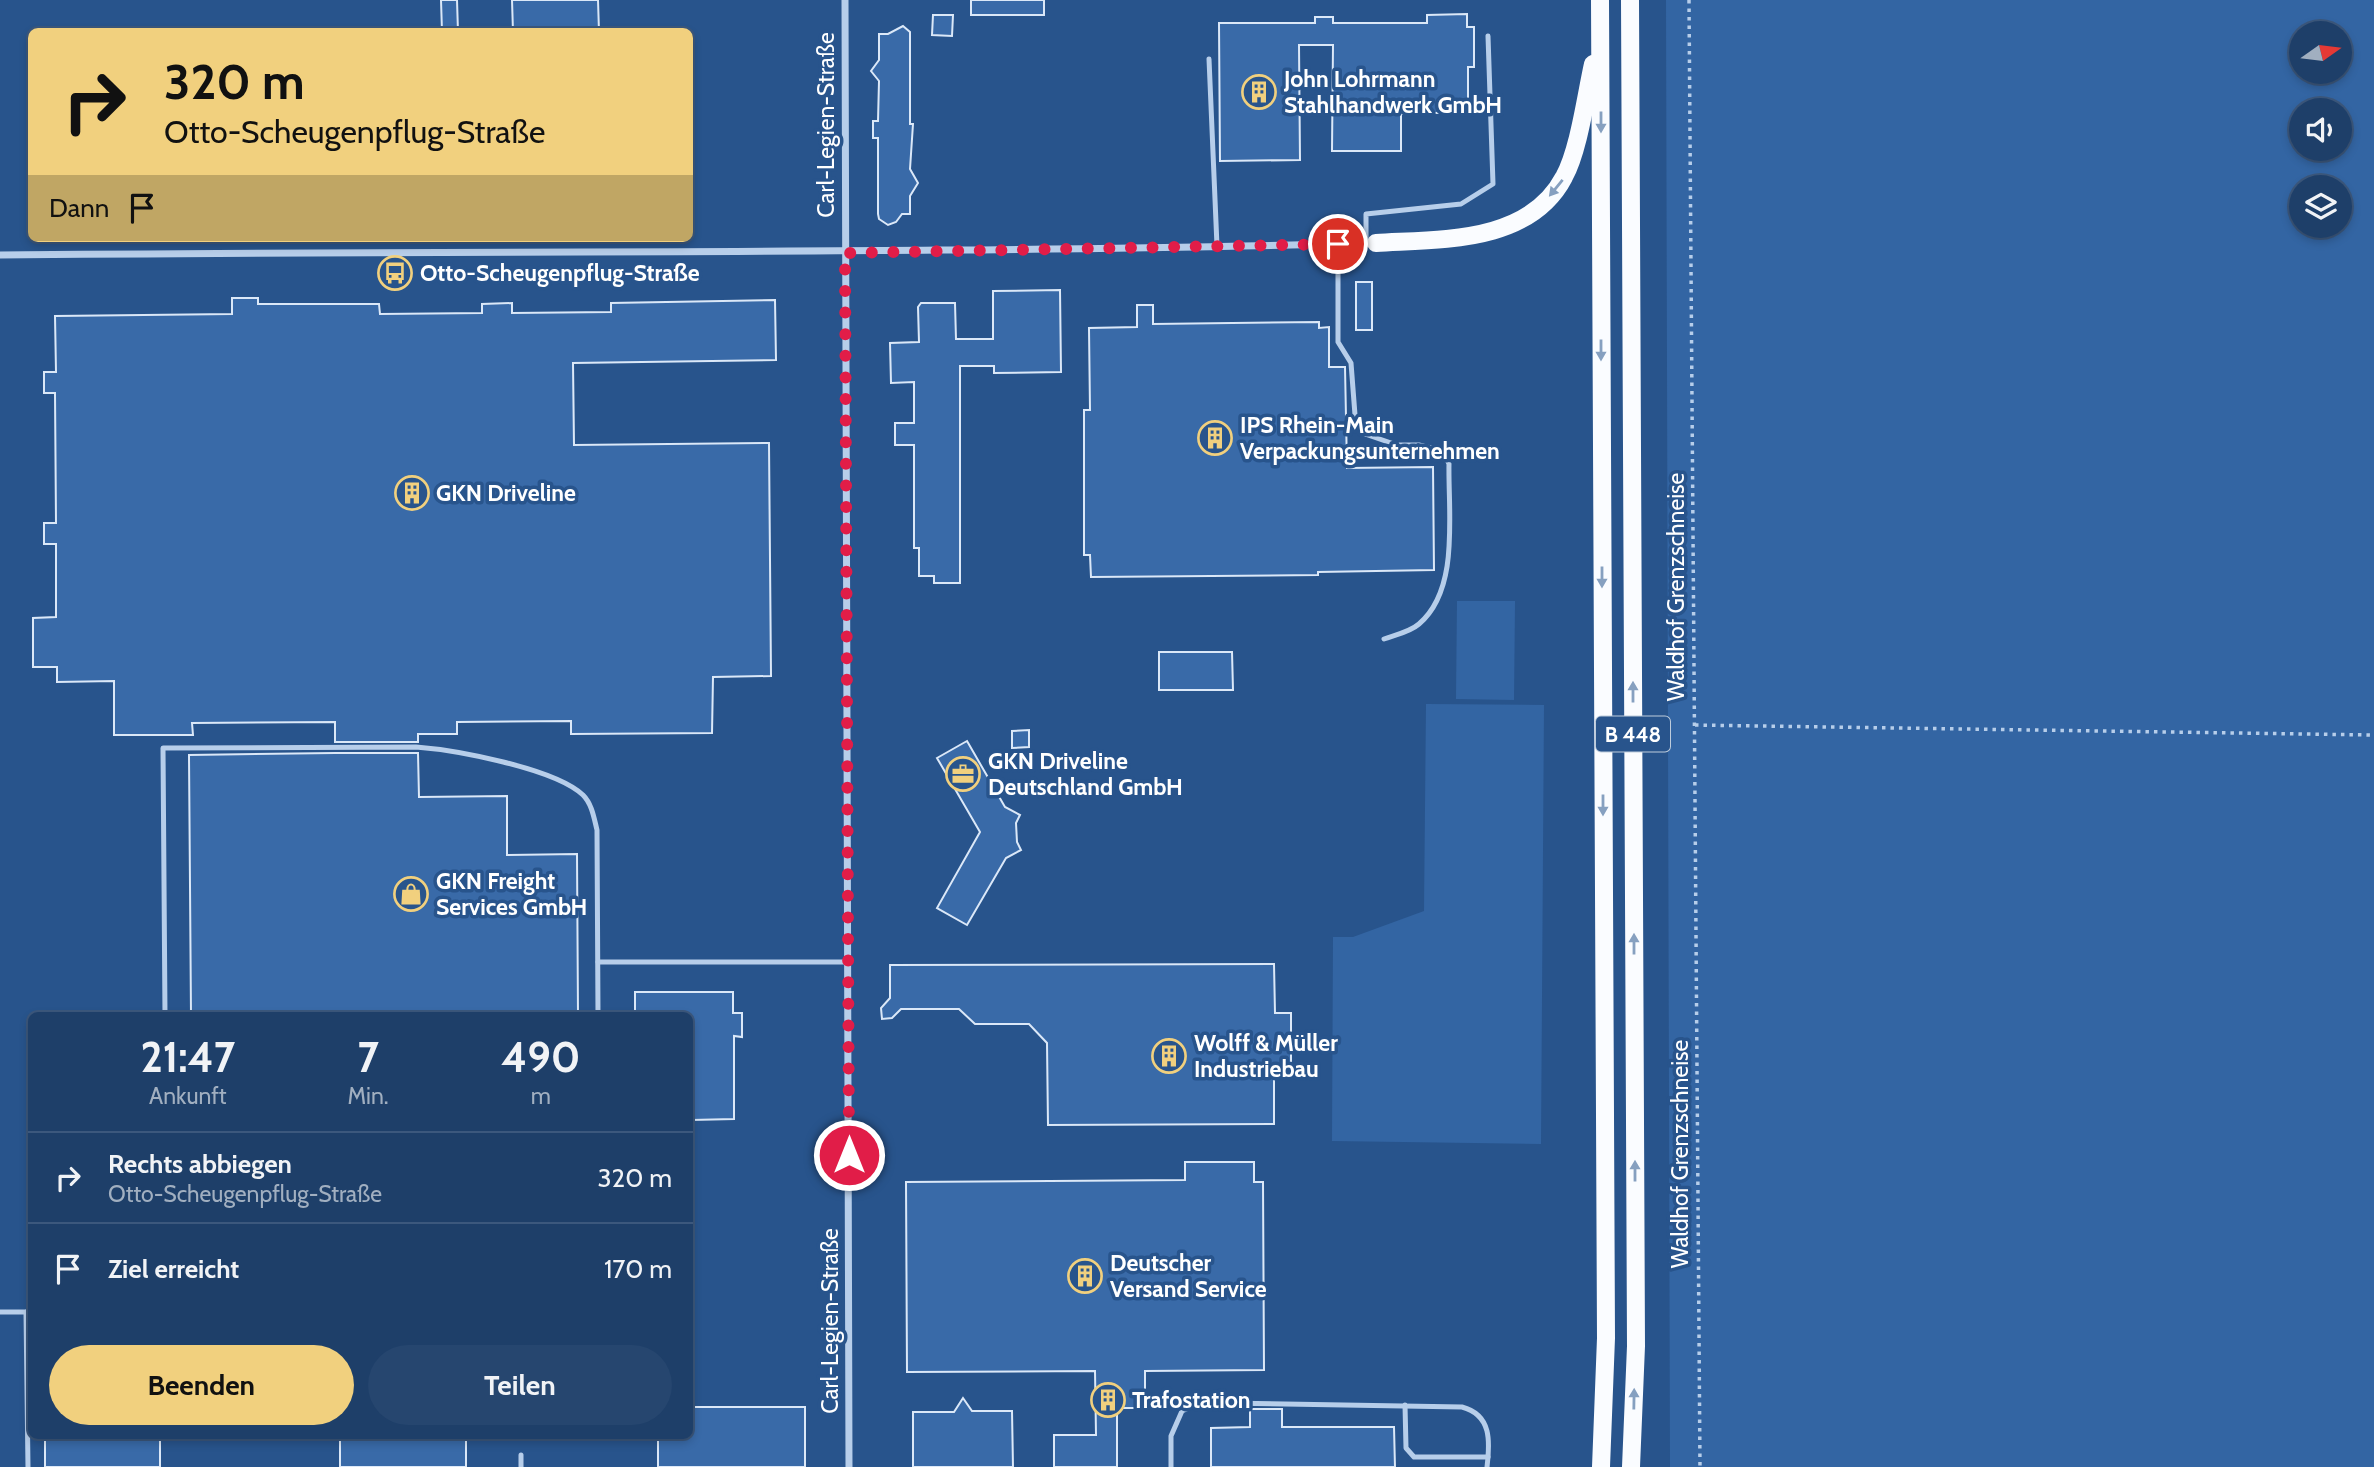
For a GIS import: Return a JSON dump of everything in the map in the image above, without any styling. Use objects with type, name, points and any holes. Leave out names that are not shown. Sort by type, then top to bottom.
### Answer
[{"type":"main road","name":"B 448","points":[[1600,0],[1606,1338],[1601,1467]]},
{"type":"main road","name":"B 448","points":[[1630,0],[1636,1332],[1631,1467]]},
{"type":"main road","points":[[1371,243],[1481,234],[1521,219],[1547,199],[1565,176],[1570,162],[1601,29]]},
{"type":"street","name":"Carl-Legien-Straße","points":[[845,0],[849,1467]]},
{"type":"street","points":[[0,255],[404,251],[845,253],[1371,243]]},
{"type":"lane","points":[[1371,243],[1366,214],[1461,204],[1493,184],[1488,36]]},
{"type":"lane","points":[[1209,59],[1217,246]]},
{"type":"lane","points":[[1338,244],[1338,342],[1351,363],[1355,415],[1365,434],[1397,445],[1419,445],[1443,451],[1449,464],[1447,582],[1434,609],[1417,626],[1384,639]]},
{"type":"lane","points":[[165,1012],[163,748],[415,747],[451,750],[526,770],[572,788],[589,802],[597,830],[598,1012]]},
{"type":"lane","points":[[598,962],[849,962]]},
{"type":"lane","points":[[0,1312],[28,1312]]},
{"type":"lane","points":[[1171,1467],[1173,1427],[1182,1410],[1197,1404],[1449,1405],[1472,1410],[1484,1422],[1488,1432],[1487,1467]]},
{"type":"lane","points":[[1405,1405],[1405,1448],[1414,1457],[1488,1457]]},
{"type":"lane","points":[[28,1439],[28,1467]]},
{"type":"lane","points":[[520,1455],[521,1467]]},
{"type":"path","name":"Waldhof Grenzschneise","points":[[1689,0],[1700,1467]]},
{"type":"path","points":[[1695,725],[2374,735]]},
{"type":"shaded area","points":[[1666,0],[2374,0],[2374,1467],[1670,1467]]},
{"type":"shaded area","points":[[1457,601],[1515,601],[1514,700],[1456,699]]},
{"type":"shaded area","points":[[1426,704],[1544,705],[1541,1144],[1332,1141],[1333,937],[1353,937],[1424,911]]},
{"type":"building","points":[[441,0],[457,0],[458,28],[442,28]]},
{"type":"building","points":[[512,0],[598,0],[599,28],[513,28]]},
{"type":"building","points":[[971,0],[1044,0],[1044,15],[971,15]]},
{"type":"building","points":[[1467,14],[1467,27],[1474,27],[1474,67],[1468,67],[1468,112],[1401,114],[1401,151],[1332,151],[1333,45],[1299,45],[1300,160],[1220,161],[1219,23],[1315,23],[1315,17],[1333,17],[1333,23],[1427,23],[1427,15]]},
{"type":"building","points":[[933,15],[953,15],[952,36],[932,35]]},
{"type":"building","points":[[903,26],[910,32],[910,124],[913,124],[910,169],[918,183],[910,196],[910,214],[902,214],[896,222],[888,225],[879,219],[878,214],[878,138],[873,138],[873,121],[878,121],[879,81],[871,71],[879,60],[879,34],[888,34]]},
{"type":"building","points":[[1356,282],[1372,282],[1372,330],[1356,330]]},
{"type":"building","points":[[1060,290],[1061,372],[994,373],[994,366],[960,366],[960,583],[934,583],[934,576],[919,576],[919,548],[914,548],[914,445],[895,445],[895,423],[914,423],[914,382],[891,383],[890,343],[919,342],[918,307],[921,303],[955,303],[956,339],[993,339],[993,291]]},
{"type":"building","name":"GKN Driveline","points":[[232,298],[258,298],[258,304],[379,304],[380,314],[482,313],[482,304],[512,303],[512,313],[611,312],[611,303],[775,300],[776,360],[573,363],[574,445],[769,443],[771,676],[713,677],[712,733],[571,734],[571,721],[457,722],[457,734],[418,734],[418,742],[335,742],[335,722],[192,723],[193,735],[114,735],[114,681],[57,682],[57,667],[33,667],[33,618],[56,617],[56,544],[44,544],[44,523],[56,523],[55,393],[44,393],[44,372],[56,372],[55,316],[232,314]]},
{"type":"building","name":"IPS Rhein-Main Verpackungsunternehmen","points":[[1137,305],[1153,305],[1153,324],[1319,322],[1319,328],[1329,327],[1329,367],[1345,367],[1347,468],[1433,467],[1434,570],[1318,572],[1318,575],[1091,577],[1090,555],[1084,555],[1084,410],[1090,410],[1089,328],[1137,327]]},
{"type":"building","points":[[1159,652],[1232,652],[1233,690],[1159,690]]},
{"type":"building","points":[[1029,730],[1029,747],[1012,748],[1012,731]]},
{"type":"building","points":[[967,741],[1005,807],[1020,815],[1016,823],[1017,842],[1021,850],[1006,858],[967,925],[937,908],[980,832],[937,758]]},
{"type":"building","points":[[418,753],[419,797],[507,796],[507,855],[577,854],[578,1012],[191,1012],[189,755]]},
{"type":"building","name":"Wolff & Müller Industriebau","points":[[1274,964],[1275,1013],[1291,1013],[1291,1074],[1274,1074],[1274,1124],[1048,1125],[1047,1043],[1029,1024],[975,1024],[959,1009],[901,1009],[892,1018],[882,1019],[881,1008],[890,998],[890,965]]},
{"type":"building","points":[[635,992],[733,992],[733,1013],[742,1013],[742,1037],[734,1036],[734,1119],[693,1120],[693,1012],[635,1012]]},
{"type":"building","name":"Deutscher Versand Service","points":[[1185,1162],[1254,1162],[1254,1182],[1263,1182],[1264,1370],[1145,1371],[1145,1408],[1117,1408],[1117,1467],[1054,1467],[1054,1435],[1096,1435],[1095,1371],[907,1372],[906,1182],[1185,1180]]},
{"type":"building","points":[[963,1398],[972,1411],[1012,1411],[1013,1467],[913,1467],[913,1412],[954,1412]]},
{"type":"building","points":[[693,1407],[805,1407],[805,1467],[658,1467],[658,1439],[693,1439]]},
{"type":"building","points":[[1250,1409],[1282,1409],[1282,1427],[1394,1427],[1395,1467],[1211,1467],[1211,1428],[1250,1427]]},
{"type":"building","points":[[45,1439],[160,1439],[160,1467],[45,1467]]},
{"type":"building","points":[[340,1439],[466,1439],[466,1467],[340,1467]]},
{"type":"place","name":"John Lohrmann Stahlhandwerk GmbH","points":[[1259,92]]},
{"type":"place","name":"Otto-Scheugenpflug-Straße","points":[[395,273]]},
{"type":"place","name":"IPS Rhein-Main Verpackungsunternehmen","points":[[1215,438]]},
{"type":"place","name":"GKN Driveline","points":[[412,493]]},
{"type":"place","name":"GKN Driveline Deutschland GmbH","points":[[963,774]]},
{"type":"place","name":"GKN Freight Services GmbH","points":[[411,894]]},
{"type":"place","name":"Wolff & Müller Industriebau","points":[[1169,1056]]},
{"type":"place","name":"Deutscher Versand Service","points":[[1085,1276]]},
{"type":"place","name":"Trafostation","points":[[1108,1400]]},
{"type":"route","points":[[849,1155],[845,253],[1338,244]]}]
